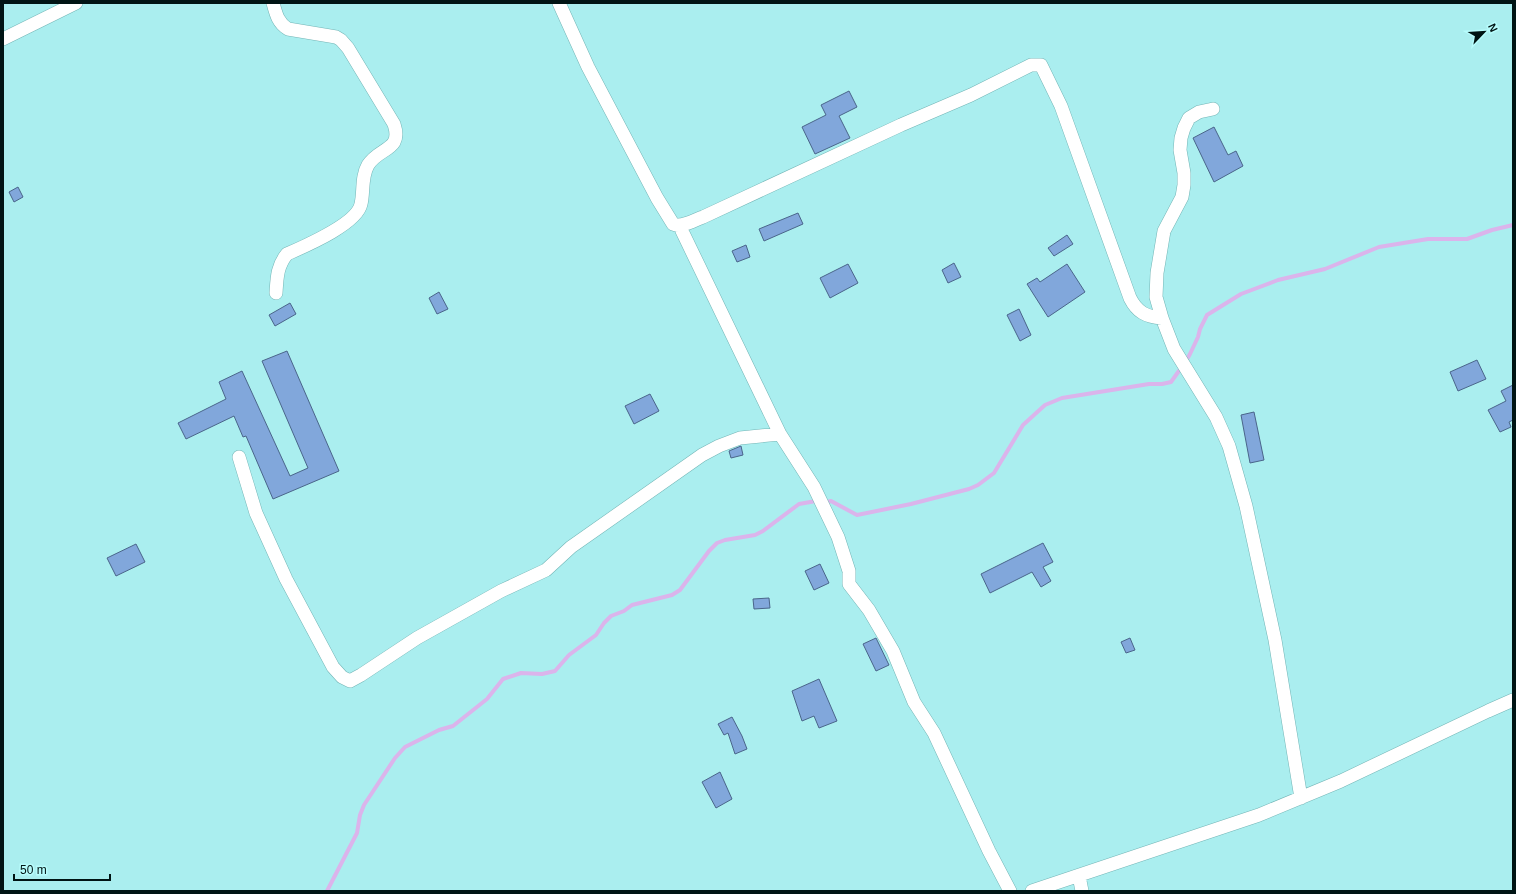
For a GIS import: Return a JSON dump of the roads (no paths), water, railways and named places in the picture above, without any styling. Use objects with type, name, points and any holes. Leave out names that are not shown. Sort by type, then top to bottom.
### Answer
[{"type":"street","points":[[3,39],[76,3]]},
{"type":"street","points":[[273,3],[282,26],[288,29],[329,35],[336,37],[345,44],[394,124],[397,133],[395,142],[374,158],[368,165],[364,173],[361,206],[355,216],[344,225],[287,254],[282,261],[278,273],[276,293]]},
{"type":"street","points":[[559,3],[588,67],[657,198],[673,224],[678,226],[809,169],[901,124],[971,95],[1031,65],[1041,65],[1061,106],[1130,298],[1139,311],[1146,315],[1162,318]]},
{"type":"street","points":[[1213,109],[1199,112],[1189,118],[1180,138],[1180,150],[1184,172],[1182,197],[1164,231],[1156,273],[1156,297],[1174,349],[1216,418],[1231,454],[1246,506],[1275,640],[1301,798]]},
{"type":"street","points":[[683,225],[682,231],[780,434],[814,487],[838,537],[849,571],[849,584],[869,610],[893,651],[914,702],[934,733],[989,851],[1010,891]]},
{"type":"street","points":[[239,457],[256,513],[286,579],[332,667],[342,677],[350,681],[417,638],[501,591],[546,570],[571,547],[702,455],[718,446],[740,438],[780,434]]},
{"type":"street","points":[[1032,891],[1259,815],[1341,781],[1513,700]]},
{"type":"street","points":[[1079,876],[1082,891]]},
{"type":"waterway","points":[[1186,361],[1207,315],[1241,294],[1278,280],[1325,269],[1379,247],[1428,239],[1467,239],[1492,230],[1513,225]]},
{"type":"waterway","points":[[827,502],[831,501],[857,515],[911,504],[969,489],[978,485],[994,473],[1023,425],[1045,405],[1062,398],[1149,384],[1171,382],[1181,368]]},
{"type":"waterway","points":[[327,891],[357,833],[360,815],[364,805],[395,758],[405,747],[439,730],[453,726],[487,699],[503,679],[521,673],[542,674],[555,671],[569,655],[596,635],[611,616],[624,611],[632,605],[672,595],[680,590],[709,551],[717,543],[725,540],[755,535],[763,531],[799,504],[816,501]]}]
